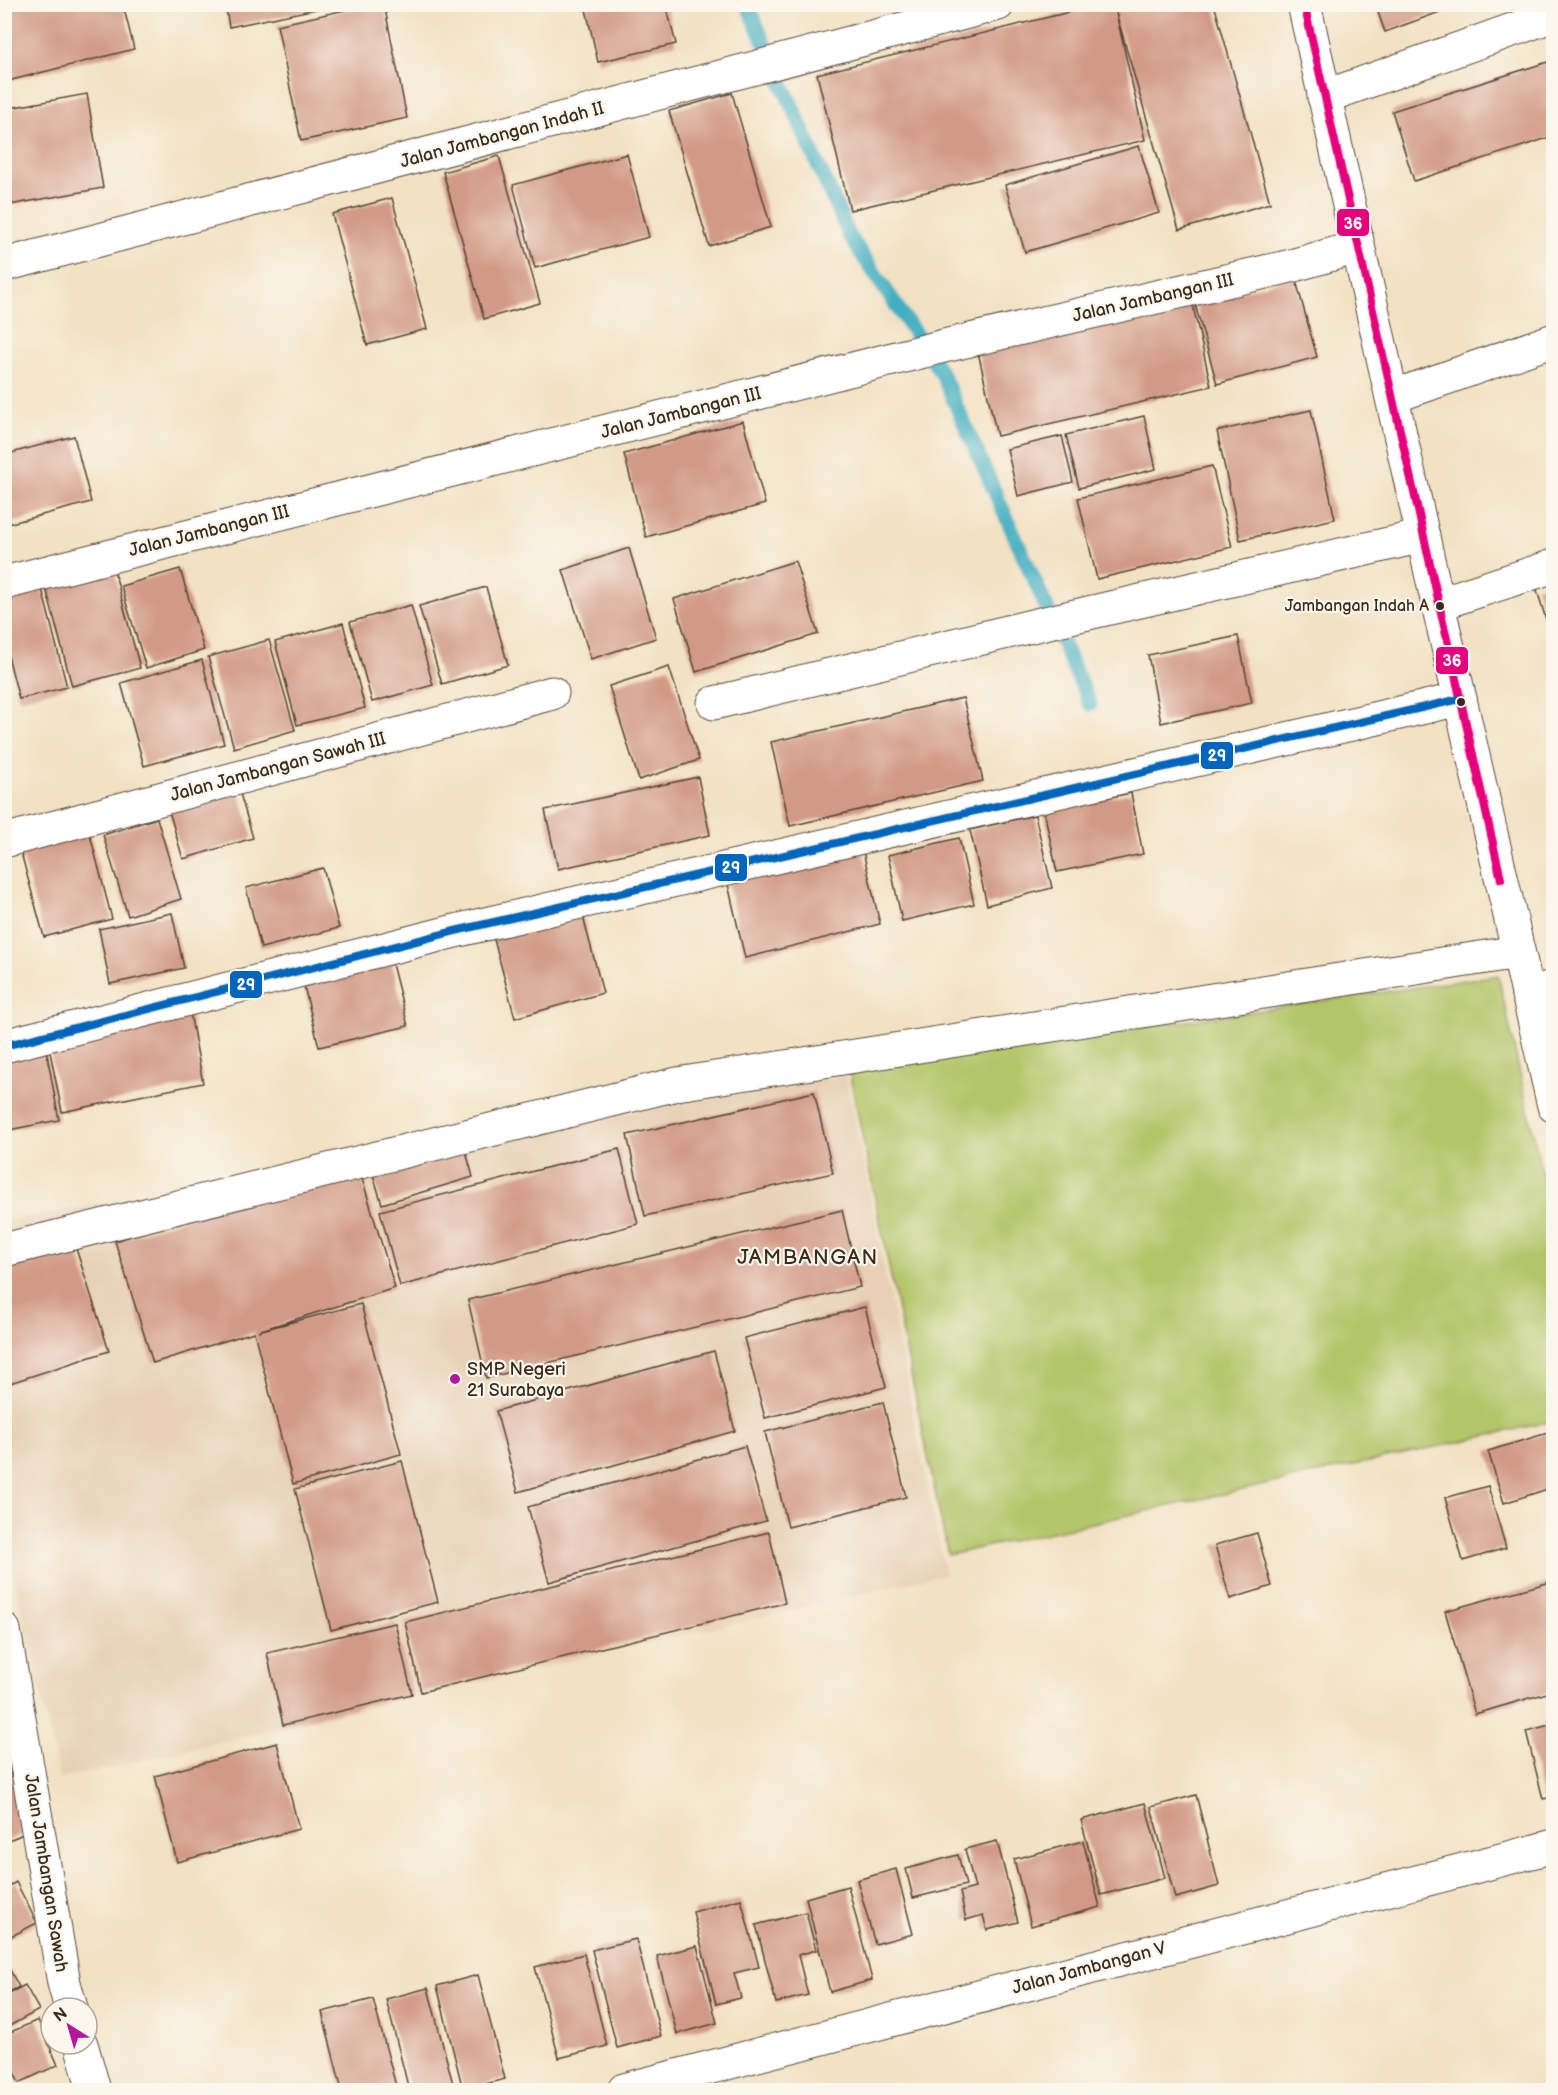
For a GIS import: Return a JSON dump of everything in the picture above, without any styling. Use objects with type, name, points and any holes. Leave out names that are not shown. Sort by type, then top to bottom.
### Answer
[{"type":"street","name":"Jalan Jambangan Indah II","points":[[4,265],[998,4]]},
{"type":"street","points":[[1304,4],[1518,952],[1541,990],[1554,1106]]},
{"type":"street","points":[[1324,97],[1554,15]]},
{"type":"street","name":"Jalan Jambangan III","points":[[4,583],[944,346],[1291,266],[1358,247]]},
{"type":"street","points":[[1392,397],[1554,340]]},
{"type":"street","points":[[714,702],[1423,536]]},
{"type":"street","points":[[1438,604],[1554,566]]},
{"type":"street","name":"Jalan Jambangan Sawah III","points":[[4,841],[552,693]]},
{"type":"street","points":[[4,1046],[455,931],[1460,699]]},
{"type":"street","points":[[4,1250],[677,1084],[1518,952]]},
{"type":"street","name":"Jalan Jambangan Sawah","points":[[5,1638],[68,1996]]},
{"type":"street","name":"Jalan Jambangan V","points":[[624,2091],[1554,1846]]},
{"type":"street","points":[[84,2056],[94,2091]]},
{"type":"shaded area","name":"SMP Negeri 21 Surabaya","points":[[846,1075],[945,1574],[60,1779],[5,1537],[4,1221]]},
{"type":"green space","points":[[1498,975],[1553,1222],[1553,1421],[948,1555],[849,1071]]},
{"type":"building","points":[[4,4],[123,4],[134,49],[4,82]]},
{"type":"building","points":[[225,4],[331,4],[331,6],[229,27]]},
{"type":"building","points":[[372,4],[384,4],[407,118],[301,141],[277,25]]},
{"type":"building","points":[[1102,4],[1214,4],[1270,203],[1179,230],[1116,13],[1145,140],[850,210],[817,74]]},
{"type":"building","points":[[1375,4],[1459,4],[1459,5],[1385,32]]},
{"type":"building","points":[[585,5],[666,5],[676,44],[598,62]]},
{"type":"building","points":[[1554,60],[1554,136],[1414,181],[1392,111]]},
{"type":"building","points":[[732,93],[771,227],[709,246],[669,111]]},
{"type":"building","points":[[87,94],[103,188],[4,206],[4,109]]},
{"type":"building","points":[[1139,146],[1159,213],[1025,252],[1005,185]]},
{"type":"building","points":[[627,154],[649,237],[535,268],[513,185]]},
{"type":"building","points":[[499,156],[540,303],[484,319],[443,172]]},
{"type":"building","points":[[392,198],[427,329],[367,345],[332,214]]},
{"type":"building","points":[[1295,277],[1317,357],[1217,384],[1195,304]]},
{"type":"building","points":[[1192,301],[1211,386],[997,436],[978,352]]},
{"type":"building","points":[[1311,410],[1335,519],[1240,540],[1217,431]]},
{"type":"building","points":[[1144,416],[1156,469],[1079,488],[1066,435]]},
{"type":"building","points":[[743,421],[765,504],[646,537],[624,454]]},
{"type":"building","points":[[74,436],[91,502],[4,525],[4,455]]},
{"type":"building","points":[[1062,436],[1073,482],[1018,496],[1007,449]]},
{"type":"building","points":[[1212,466],[1232,547],[1097,579],[1078,498]]},
{"type":"building","points":[[629,548],[656,638],[591,659],[563,570]]},
{"type":"building","points":[[795,561],[818,634],[696,672],[674,599]]},
{"type":"building","points":[[180,569],[204,650],[146,668],[121,586]]},
{"type":"building","points":[[114,570],[140,668],[72,686],[46,588]]},
{"type":"building","points":[[1554,582],[1554,641],[1553,642],[1536,587]]},
{"type":"building","points":[[486,587],[508,665],[442,684],[419,606]]},
{"type":"building","points":[[42,589],[67,687],[19,699],[4,640],[4,599]]},
{"type":"building","points":[[411,605],[433,685],[372,702],[350,622]]},
{"type":"building","points":[[343,623],[365,708],[297,725],[275,642]]},
{"type":"building","points":[[1238,636],[1252,703],[1161,723],[1148,655]]},
{"type":"building","points":[[269,640],[295,730],[234,748],[208,657]]},
{"type":"building","points":[[202,660],[224,744],[144,766],[121,683]]},
{"type":"building","points":[[669,667],[699,760],[639,780],[609,686]]},
{"type":"building","points":[[963,698],[983,781],[790,826],[771,742]]},
{"type":"building","points":[[698,777],[710,835],[558,869],[545,810]]},
{"type":"building","points":[[239,790],[253,838],[183,859],[169,811]]},
{"type":"building","points":[[1131,793],[1143,854],[1057,872],[1044,811]]},
{"type":"building","points":[[1035,815],[1052,888],[987,905],[970,830]]},
{"type":"building","points":[[157,818],[181,899],[128,916],[103,835]]},
{"type":"building","points":[[87,823],[112,919],[44,937],[18,842]]},
{"type":"building","points":[[959,838],[974,904],[902,921],[888,855]]},
{"type":"building","points":[[862,847],[880,924],[745,958],[727,880]]},
{"type":"building","points":[[323,868],[339,928],[261,948],[246,888]]},
{"type":"building","points":[[581,909],[603,993],[515,1018],[492,932]]},
{"type":"building","points":[[172,913],[184,968],[110,984],[99,929]]},
{"type":"building","points":[[392,964],[408,1026],[319,1047],[304,986]]},
{"type":"building","points":[[190,1013],[203,1083],[62,1112],[48,1042]]},
{"type":"building","points":[[46,1049],[59,1120],[4,1131],[4,1058]]},
{"type":"building","points":[[814,1092],[833,1173],[645,1216],[627,1135]]},
{"type":"building","points":[[462,1137],[473,1177],[382,1204],[370,1165]]},
{"type":"building","points":[[619,1149],[638,1224],[400,1286],[380,1211]]},
{"type":"building","points":[[358,1165],[395,1288],[258,1331],[361,1304],[401,1454],[293,1484],[254,1332],[153,1363],[115,1241]]},
{"type":"building","points":[[842,1210],[860,1287],[486,1378],[468,1300]]},
{"type":"building","points":[[72,1236],[109,1351],[4,1385],[4,1258]]},
{"type":"building","points":[[865,1307],[886,1387],[765,1418],[744,1338]]},
{"type":"building","points":[[714,1351],[735,1431],[518,1492],[496,1411]]},
{"type":"building","points":[[883,1402],[906,1497],[788,1527],[765,1432]]},
{"type":"building","points":[[1554,1431],[1554,1487],[1504,1503],[1488,1451]]},
{"type":"building","points":[[745,1446],[766,1521],[549,1582],[528,1507]]},
{"type":"building","points":[[402,1461],[438,1602],[331,1630],[295,1489]]},
{"type":"building","points":[[1488,1486],[1506,1548],[1463,1561],[1445,1498]]},
{"type":"building","points":[[769,1532],[785,1603],[421,1692],[405,1622]]},
{"type":"building","points":[[1257,1533],[1272,1586],[1230,1599],[1215,1545]]},
{"type":"building","points":[[1554,1581],[1554,1691],[1475,1714],[1445,1611]]},
{"type":"building","points":[[395,1623],[412,1694],[283,1725],[267,1653]]},
{"type":"building","points":[[1554,1724],[1554,1797],[1543,1799],[1526,1731]]},
{"type":"building","points":[[277,1743],[299,1829],[177,1862],[155,1776]]},
{"type":"building","points":[[4,1760],[35,1829],[4,1842]]},
{"type":"building","points":[[1196,1795],[1219,1886],[1175,1898],[1151,1807]]},
{"type":"building","points":[[1145,1803],[1165,1878],[1101,1895],[1081,1820]]},
{"type":"building","points":[[997,1841],[1018,1922],[987,1930],[983,1915],[966,1920],[960,1892],[975,1888],[965,1849]]},
{"type":"building","points":[[1083,1841],[1100,1907],[1031,1926],[1014,1859]]},
{"type":"building","points":[[958,1855],[966,1885],[913,1898],[906,1869]]},
{"type":"building","points":[[896,1869],[913,1934],[875,1944],[857,1880]]},
{"type":"building","points":[[16,1882],[37,1923],[4,1940],[4,1889]]},
{"type":"building","points":[[848,1886],[872,1980],[830,1992],[806,1898]]},
{"type":"building","points":[[741,1899],[759,1967],[734,1973],[741,1998],[716,2004],[693,1912]]},
{"type":"building","points":[[806,1912],[816,1950],[798,1955],[808,1995],[776,2003],[756,1925]]},
{"type":"building","points":[[636,1939],[661,2036],[617,2048],[592,1950]]},
{"type":"building","points":[[697,1946],[717,2023],[677,2034],[657,1956]]},
{"type":"building","points":[[584,1954],[607,2046],[559,2058],[535,1967]]},
{"type":"building","points":[[4,1959],[19,1987],[4,1995]]},
{"type":"building","points":[[478,1975],[505,2079],[463,2090],[437,1986]]},
{"type":"building","points":[[25,1985],[39,2010],[4,2029],[4,1996]]},
{"type":"building","points":[[428,1988],[453,2084],[429,2090],[409,2090],[386,1999]]},
{"type":"building","points":[[373,1999],[397,2090],[342,2090],[322,2012]]},
{"type":"building","points":[[38,2020],[39,2056],[54,2056],[58,2065],[19,2083],[4,2052],[4,2035]]},
{"type":"building","points":[[4,2070],[12,2088],[7,2090],[4,2090]]},
{"type":"waterway","points":[[747,4],[849,235],[942,374],[1090,704]]},
{"type":"transit line","name":"36","points":[[1304,4],[1501,879]]},
{"type":"transit line","name":"29","points":[[4,1046],[455,931],[1460,699]]},
{"type":"place","name":"Jambangan Indah A","points":[[1440,606]]},
{"type":"place","name":"SMP Negeri 21 Surabaya","points":[[455,1379]]},
{"type":"district","name":"JAMBANGAN","points":[[808,1257]]}]
